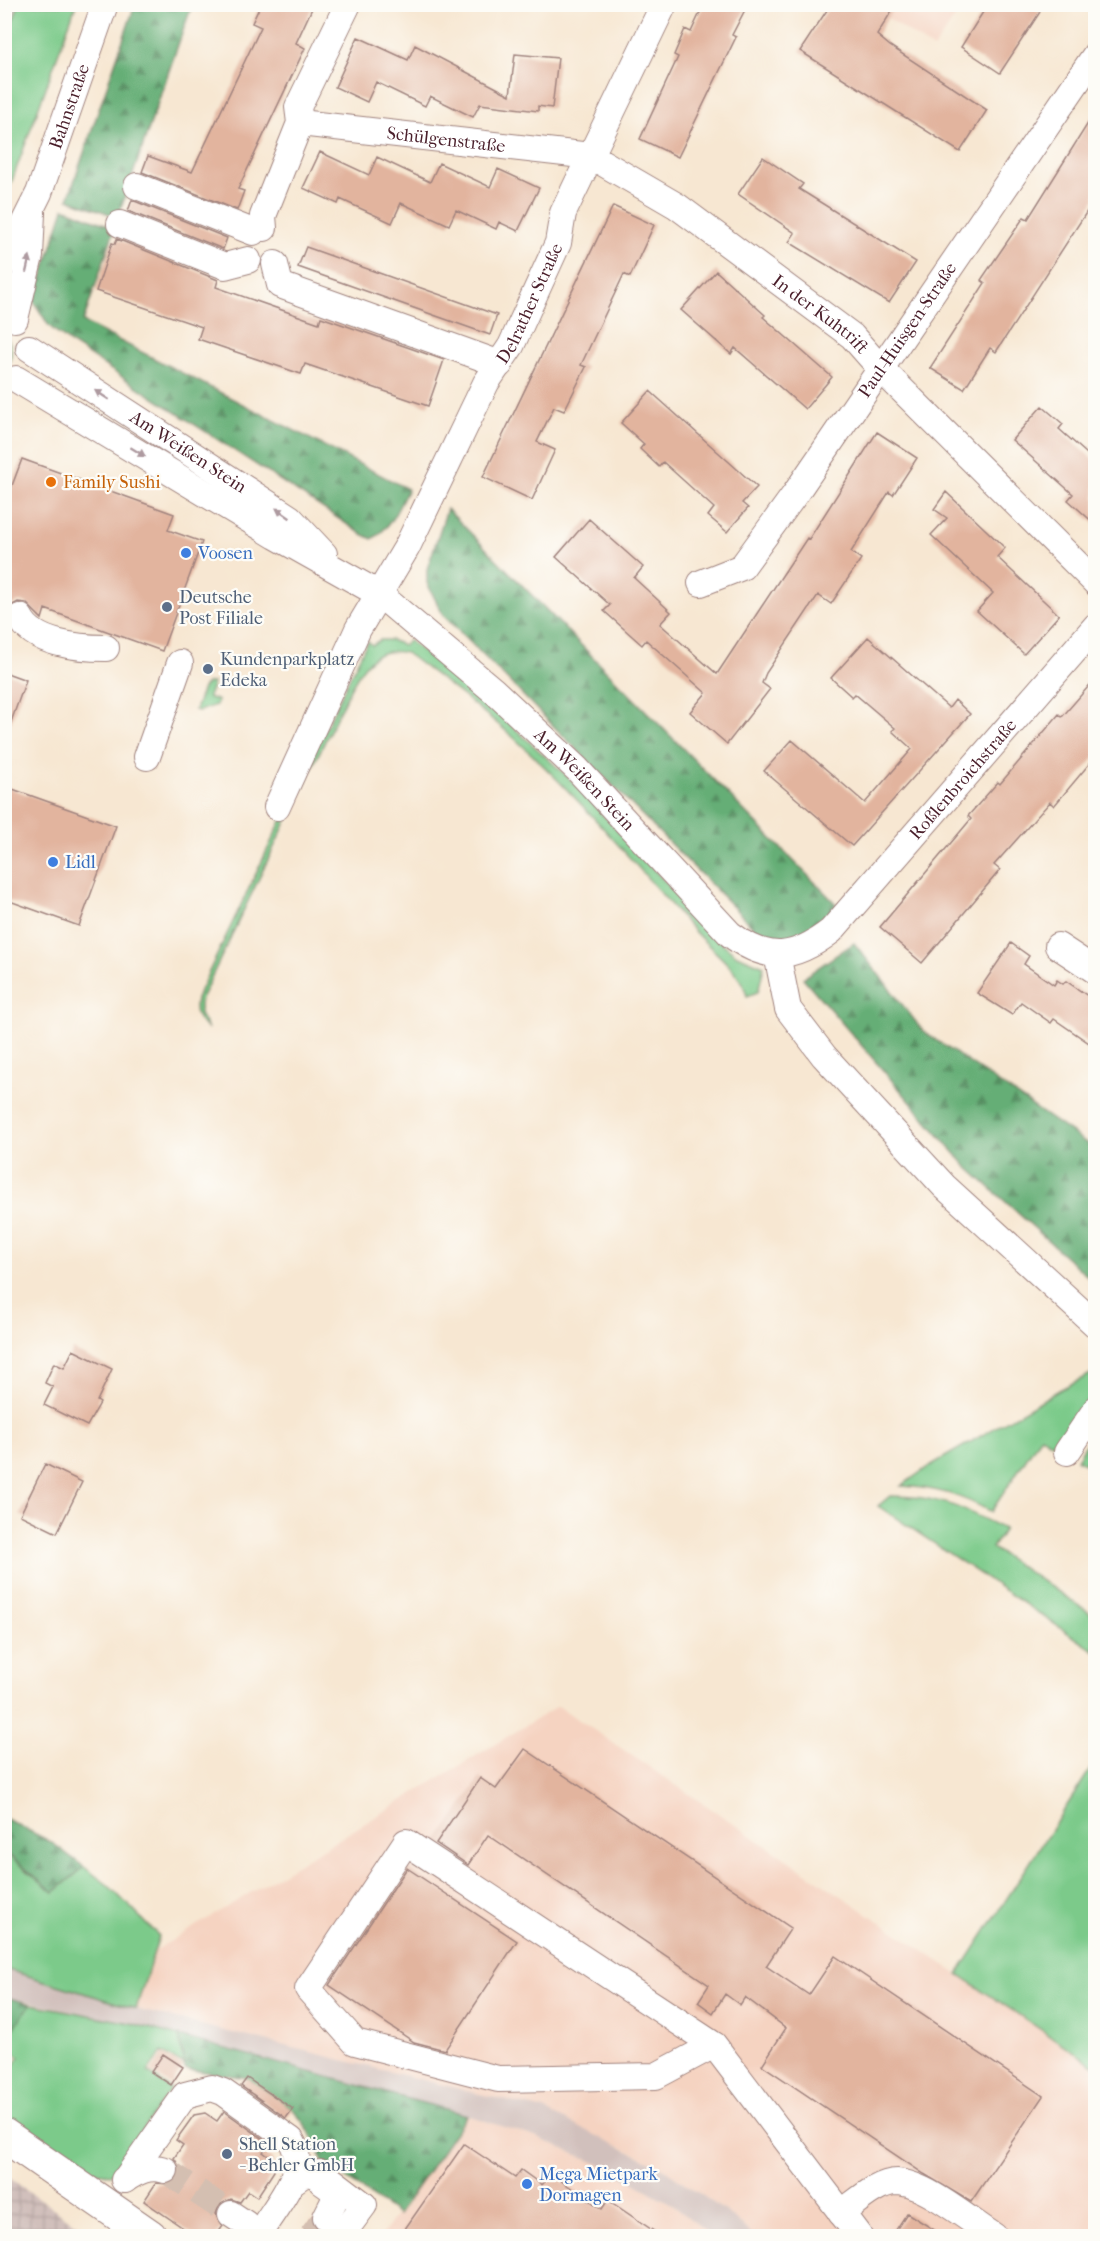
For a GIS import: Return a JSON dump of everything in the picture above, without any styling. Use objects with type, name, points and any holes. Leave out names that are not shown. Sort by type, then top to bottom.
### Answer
[{"type":"main road","points":[[4,2134],[150,2236]]},
{"type":"street","name":"Bahnstraße","points":[[4,264],[33,209],[105,4]]},
{"type":"street","points":[[248,260],[245,245],[258,230],[300,123],[298,107],[348,4]]},
{"type":"street","name":"Delrather Straße","points":[[277,807],[358,629],[407,547],[486,383],[511,346],[558,243],[563,213],[664,4]]},
{"type":"street","name":"Paul-Huisgen-Straße","points":[[701,583],[742,567],[881,369],[1095,54]]},
{"type":"street","name":"Schülgenstraße","points":[[300,123],[591,156]]},
{"type":"street","name":"In der Kuhtrift","points":[[591,156],[677,206],[852,336],[881,369],[1095,583]]},
{"type":"street","points":[[120,224],[225,266],[248,260],[261,267],[275,264],[283,254],[283,242],[276,232],[258,230],[137,186]]},
{"type":"street","name":"Bahnstraße","points":[[29,348],[25,332],[10,316],[30,256],[33,209]]},
{"type":"street","points":[[275,264],[280,285],[500,364]]},
{"type":"street","points":[[10,383],[26,365],[29,348]]},
{"type":"street","name":"Am Weißen Stein","points":[[29,348],[290,518],[339,570]]},
{"type":"street","name":"Am Weißen Stein","points":[[10,383],[379,594],[494,691],[577,769],[730,934],[745,946],[765,954],[791,954],[813,945],[831,931]]},
{"type":"street","points":[[20,617],[24,625],[44,637],[83,648],[106,648]]},
{"type":"street","name":"Roßlenbroichstraße","points":[[831,931],[1095,626]]},
{"type":"street","points":[[147,757],[180,663]]},
{"type":"street","points":[[1058,946],[1095,971]]},
{"type":"street","points":[[777,954],[788,1009],[824,1056],[944,1186],[1095,1325]]},
{"type":"street","points":[[1066,1452],[1095,1409]]},
{"type":"street","points":[[714,2045],[656,2076],[498,2079],[355,2042],[308,1989],[406,1842],[714,2045],[859,2236]]},
{"type":"street","points":[[103,2204],[125,2180],[177,2102],[184,2095],[212,2088],[223,2092],[291,2140],[297,2150],[298,2166],[291,2183],[258,2236]]},
{"type":"street","points":[[125,2180],[140,2170],[156,2167],[165,2170]]},
{"type":"street","points":[[291,2183],[304,2174],[322,2173],[364,2205],[334,2227]]},
{"type":"street","points":[[842,2213],[874,2189],[896,2182],[917,2187],[994,2236]]},
{"type":"street","points":[[231,2214],[246,2224],[252,2236]]},
{"type":"shaded area","points":[[5,5],[19,5],[5,41]]},
{"type":"shaded area","points":[[869,5],[964,5],[933,49]]},
{"type":"shaded area","points":[[558,1706],[1095,2066],[1095,2236],[754,2236],[726,2212],[663,2168],[621,2147],[136,2009],[153,1952]]},
{"type":"shaded area","points":[[4,1969],[136,2009],[544,2110],[663,2168],[726,2212],[754,2236],[712,2236],[670,2203],[603,2166],[535,2137],[467,2115],[131,2023],[5,1997]]},
{"type":"shaded area","name":"Mega Mietpark Dormagen","points":[[467,2115],[535,2137],[603,2166],[670,2203],[712,2236],[381,2236]]},
{"type":"shaded area","points":[[5,2175],[93,2236],[5,2236]]},
{"type":"green space","points":[[19,5],[76,5],[5,200],[5,41]]},
{"type":"green space","points":[[135,5],[192,5],[118,217],[68,199]]},
{"type":"green space","points":[[64,208],[115,228],[83,322],[408,489],[393,517],[379,534],[372,539],[362,534],[73,345],[49,326],[34,302]]},
{"type":"green space","points":[[5,335],[10,343],[11,352],[10,360],[5,368]]},
{"type":"green space","points":[[447,509],[839,907],[814,932],[801,939],[766,940],[443,615],[427,583],[427,569]]},
{"type":"green space","points":[[380,640],[390,640],[404,645],[408,640],[487,703],[569,778],[723,944],[737,955],[764,966],[758,992],[747,996],[732,969],[693,930],[583,807],[513,737],[474,704],[406,653],[395,651],[372,658],[351,687],[200,1001],[200,1014],[208,1029],[204,1026],[196,1013],[196,999],[362,652],[368,641],[372,645]]},
{"type":"green space","points":[[208,683],[213,683],[208,697],[218,701],[216,705],[199,711],[195,710],[203,688]]},
{"type":"green space","points":[[854,943],[923,1031],[1095,1149],[1095,1283],[966,1166],[803,978]]},
{"type":"green space","points":[[1095,1372],[1095,1392],[1059,1447],[1041,1436],[991,1512],[948,1493],[901,1486],[928,1467],[1061,1389]]},
{"type":"green space","points":[[1087,1443],[1095,1448],[1094,1470],[1077,1459]]},
{"type":"green space","points":[[890,1496],[923,1498],[950,1504],[1004,1529],[992,1548],[1095,1616],[1095,1651],[878,1506]]},
{"type":"green space","points":[[1095,1762],[1095,2066],[958,1974]]},
{"type":"green space","points":[[4,1818],[51,1842],[84,1867],[54,1892],[5,1852]]},
{"type":"green space","points":[[4,1852],[54,1892],[84,1867],[108,1885],[159,1936],[136,2009],[5,1969]]},
{"type":"green space","points":[[4,1997],[31,2004],[5,2040]]},
{"type":"green space","points":[[31,2004],[131,2023],[179,2036],[184,2065],[162,2052],[148,2072],[171,2089],[111,2174],[83,2171],[5,2115],[5,2078],[19,2057],[5,2047],[4,2041]]},
{"type":"green space","points":[[179,2036],[467,2115],[398,2215],[323,2162],[308,2129],[293,2109],[247,2078],[185,2069]]},
{"type":"building","points":[[261,4],[314,4],[296,43],[305,48],[238,189],[244,191],[237,210],[142,172],[148,156],[192,172],[261,27],[252,23]]},
{"type":"building","points":[[704,4],[748,4],[732,35],[736,37],[678,157],[640,139],[678,57],[674,55],[685,29],[691,32]]},
{"type":"building","points":[[831,4],[896,4],[877,35],[987,110],[960,152],[800,51]]},
{"type":"building","points":[[988,4],[1029,4],[1040,12],[1000,73],[961,47]]},
{"type":"building","points":[[358,37],[408,60],[415,45],[510,95],[515,54],[558,58],[552,108],[538,106],[538,111],[480,104],[473,117],[430,96],[425,106],[376,82],[367,102],[335,87]]},
{"type":"building","points":[[1095,112],[1095,199],[996,352],[990,348],[964,389],[930,368],[985,283],[981,280],[1024,217],[1028,219]]},
{"type":"building","points":[[320,152],[369,175],[377,157],[430,182],[439,163],[490,187],[498,169],[539,188],[518,231],[499,222],[496,229],[456,210],[449,225],[401,203],[392,223],[340,199],[338,204],[303,188]]},
{"type":"building","points":[[763,157],[803,184],[799,189],[916,262],[889,303],[789,242],[795,233],[738,194]]},
{"type":"building","points":[[132,200],[227,238],[223,249],[128,211]]},
{"type":"building","points":[[613,206],[654,225],[630,277],[624,274],[581,365],[586,367],[564,411],[554,407],[537,442],[555,450],[532,500],[483,477]]},
{"type":"building","points":[[117,239],[218,280],[216,287],[319,323],[321,317],[444,360],[428,406],[305,364],[301,374],[198,339],[202,327],[96,291],[112,243],[115,244]]},
{"type":"building","points":[[306,247],[497,315],[490,335],[298,267]]},
{"type":"building","points":[[716,271],[765,315],[763,317],[832,377],[805,409],[735,348],[731,354],[681,310]]},
{"type":"building","points":[[650,391],[757,487],[742,503],[748,508],[727,532],[708,516],[714,508],[663,462],[659,467],[640,449],[644,444],[621,423]]},
{"type":"building","points":[[1042,406],[1063,424],[1059,429],[1095,461],[1095,524],[1068,500],[1073,494],[1012,440]]},
{"type":"building","points":[[877,432],[917,458],[893,495],[889,492],[851,552],[861,559],[831,604],[818,595],[766,673],[762,683],[770,689],[727,744],[690,712],[706,693],[646,640],[642,645],[604,611],[610,605],[556,557],[589,519],[643,567],[634,578],[671,612],[660,624],[717,674],[807,538],[809,539]]},
{"type":"building","points":[[22,459],[174,514],[168,530],[202,542],[162,651],[45,609],[42,619],[26,603],[18,602],[9,607],[4,606],[4,507]]},
{"type":"building","points":[[946,492],[1005,548],[997,557],[1059,615],[1024,654],[977,611],[993,593],[931,535],[947,518],[934,509]]},
{"type":"building","points":[[868,637],[949,708],[955,700],[970,714],[852,846],[764,771],[792,740],[865,803],[912,749],[892,731],[895,728],[855,694],[852,697],[831,678]]},
{"type":"building","points":[[4,672],[26,680],[7,733],[4,732]]},
{"type":"building","points":[[1095,679],[1095,757],[1054,806],[1050,802],[994,865],[1000,870],[922,963],[880,927],[971,819],[968,816],[998,782],[1000,784],[1059,714],[1062,717]]},
{"type":"building","name":"Lidl","points":[[4,786],[116,826],[79,926],[4,899]]},
{"type":"building","points":[[1011,943],[1029,956],[1024,964],[1054,985],[1057,980],[1063,984],[1066,981],[1095,1001],[1095,1047],[1054,1019],[1051,1023],[1021,1002],[1012,1015],[977,993]]},
{"type":"building","points":[[73,1350],[112,1369],[97,1401],[100,1403],[87,1426],[44,1405],[53,1387],[45,1383],[54,1363],[64,1368]]},
{"type":"building","points":[[45,1464],[82,1482],[57,1533],[20,1515]]},
{"type":"building","points":[[525,1749],[791,1928],[766,1966],[809,1995],[835,1956],[1043,2096],[971,2202],[924,2174],[762,2065],[786,2028],[745,1997],[740,2005],[725,1994],[713,2013],[698,2002],[709,1985],[488,1835],[468,1865],[436,1843],[480,1778],[496,1789]]},
{"type":"building","points":[[407,1868],[517,1941],[445,2050],[414,2042],[329,1985]]},
{"type":"building","points":[[163,2054],[183,2067],[171,2085],[151,2072]]},
{"type":"building","points":[[247,2078],[293,2109],[286,2118],[241,2086]]},
{"type":"building","points":[[224,2111],[269,2143],[263,2152],[272,2159],[274,2171],[257,2197],[248,2191],[240,2202],[231,2199],[219,2205],[216,2214],[223,2226],[216,2236],[195,2236],[144,2201],[156,2183],[169,2184],[176,2180],[179,2166],[174,2158],[183,2145],[176,2140],[194,2115],[205,2113],[217,2121]]},
{"type":"building","points":[[464,2144],[515,2178],[521,2170],[542,2185],[551,2174],[602,2209],[608,2200],[661,2236],[400,2236]]},
{"type":"building","points":[[907,2213],[944,2236],[892,2236]]},
{"type":"building","points":[[312,2221],[319,2230],[327,2232],[326,2236],[301,2236]]},
{"type":"tunnel","points":[[165,2170],[231,2214]]},
{"type":"tunnel","points":[[312,2236],[326,2217]]},
{"type":"place","name":"Family Sushi","points":[[51,482]]},
{"type":"place","name":"Voosen","points":[[186,553]]},
{"type":"place","name":"Deutsche Post Filiale","points":[[167,607]]},
{"type":"place","name":"Kundenparkplatz Edeka","points":[[208,669]]},
{"type":"place","name":"Lidl","points":[[53,862]]},
{"type":"place","name":"Shell Station - Behler GmbH","points":[[227,2154]]},
{"type":"place","name":"Mega Mietpark Dormagen","points":[[527,2184]]}]
